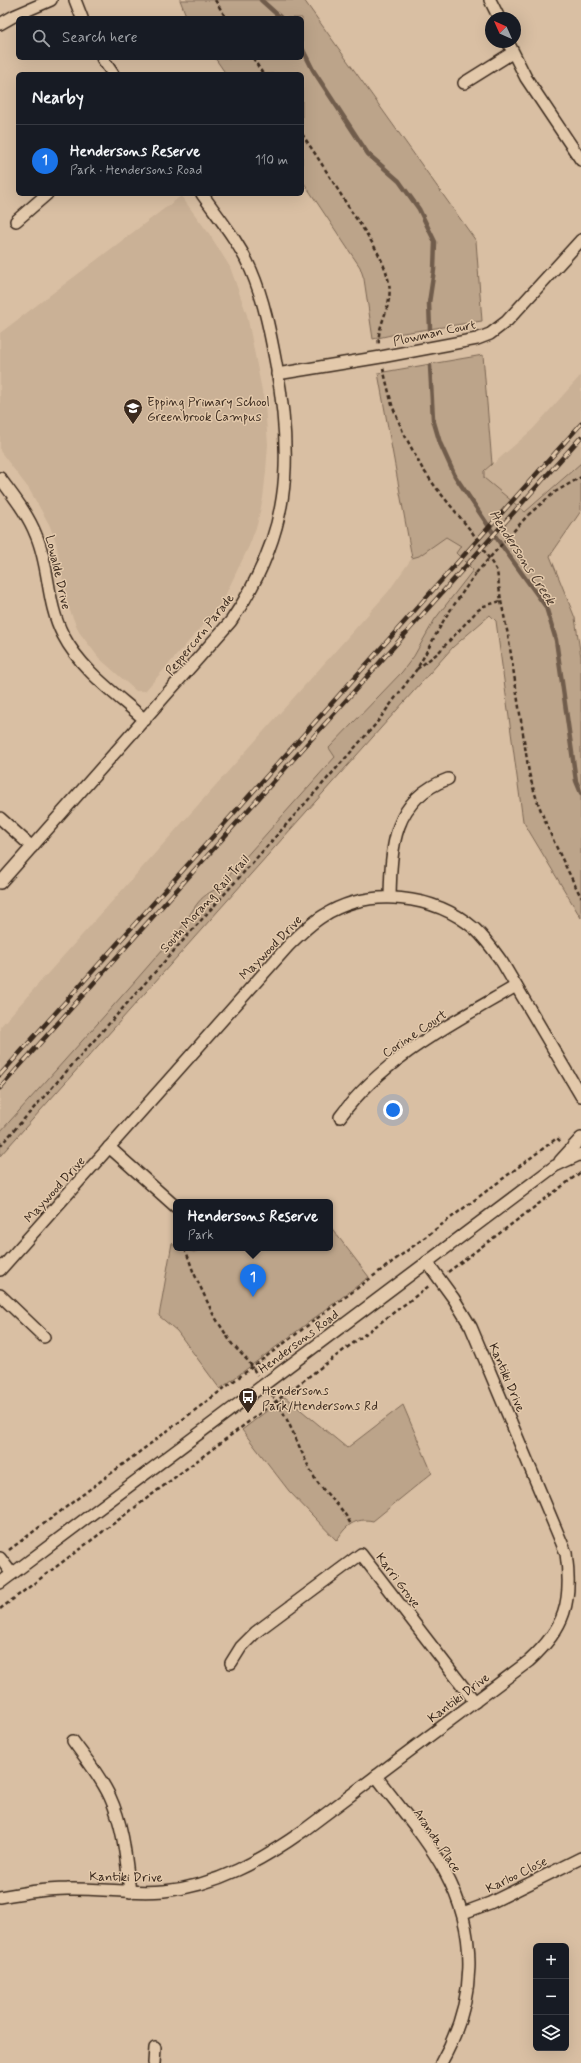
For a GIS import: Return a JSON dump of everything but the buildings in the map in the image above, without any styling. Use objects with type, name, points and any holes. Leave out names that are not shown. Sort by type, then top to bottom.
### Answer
[{"type":"street","points":[[0,24],[14,16],[51,0]]},
{"type":"street","points":[[75,0],[81,16]]},
{"type":"street","points":[[490,0],[495,12]]},
{"type":"street","points":[[510,48],[526,78],[581,160]]},
{"type":"street","points":[[464,83],[512,53]]},
{"type":"street","points":[[103,60],[112,72]]},
{"type":"street","points":[[16,221],[45,196]]},
{"type":"street","name":"Peppercorn Parade","points":[[0,883],[145,720],[231,620],[253,586],[266,559],[282,503],[286,474],[287,440],[278,374],[267,320],[250,269],[228,230],[203,196]]},
{"type":"street","name":"Plowman Court","points":[[278,374],[477,339],[490,334],[512,316],[581,240]]},
{"type":"street","name":"Lowalde Drive","points":[[0,478],[17,501],[37,535],[49,598],[55,619],[72,650],[93,674],[145,720]]},
{"type":"street","points":[[390,897],[391,851],[394,836],[402,819],[411,805],[424,792],[436,783],[448,779]]},
{"type":"street","points":[[0,818],[32,847]]},
{"type":"street","name":"Maywood Drive","points":[[0,1270],[306,927],[324,915],[346,905],[390,897],[422,901],[441,908],[475,930],[491,947],[516,986],[581,1096]]},
{"type":"street","name":"Corine Court","points":[[340,1117],[365,1087],[402,1056],[516,986]]},
{"type":"street","name":"Hendersons Road","points":[[0,1583],[555,1166],[581,1138]]},
{"type":"street","points":[[109,1148],[173,1204]]},
{"type":"street","name":"Hendersons Road","points":[[555,1166],[581,1154]]},
{"type":"street","name":"Kantiki Drive","points":[[0,1897],[39,1890],[66,1888],[130,1892],[166,1891],[220,1878],[251,1864],[277,1850],[475,1702],[529,1661],[544,1647],[554,1634],[564,1615],[569,1574],[566,1554],[559,1533],[472,1327],[464,1313],[427,1262]]},
{"type":"street","points":[[0,1296],[44,1337]]},
{"type":"street","name":"Karri Grove","points":[[231,1663],[241,1647],[256,1632],[361,1554],[475,1702]]},
{"type":"street","points":[[3,1555],[12,1574]]},
{"type":"street","points":[[73,1741],[99,1777],[113,1804],[124,1840],[130,1892]]},
{"type":"street","name":"Aranda Place","points":[[376,1776],[435,1855],[455,1892],[463,1913],[469,1952],[468,1984],[458,2029],[441,2063]]},
{"type":"street","name":"Karloo Close","points":[[463,1913],[490,1903],[581,1858]]},
{"type":"street","points":[[154,2063],[155,2048]]},
{"type":"path","points":[[215,0],[225,16]]},
{"type":"path","points":[[254,60],[262,72]]},
{"type":"path","points":[[304,137],[371,241],[384,266],[390,296],[389,307],[379,336],[381,357],[388,392],[403,432],[430,480],[472,532],[494,564],[499,577],[501,601],[508,636],[529,773],[535,795],[553,841],[581,897]]},
{"type":"path","name":"South Morang Rail Trail","points":[[0,1146],[384,714],[417,669],[445,618],[476,573],[528,515],[555,492],[581,477]]},
{"type":"path","name":"South Morang Rail Trail","points":[[417,669],[438,653],[477,611],[484,606],[501,601]]},
{"type":"path","points":[[3,1555],[557,1138],[568,1152]]},
{"type":"path","points":[[0,1609],[581,1172]]},
{"type":"shaded area","points":[[180,0],[304,0],[476,241],[482,321],[373,339],[364,279],[360,267],[304,183],[304,72],[225,72],[216,60],[304,60],[304,16],[186,16]]},
{"type":"shaded area","name":"Epping Primary School Greenbrook Campus","points":[[181,196],[210,235],[230,267],[247,315],[265,406],[268,444],[266,471],[263,498],[257,525],[249,546],[220,606],[145,691],[136,691],[99,658],[79,632],[67,604],[56,542],[49,524],[29,489],[0,451],[0,333]]},
{"type":"shaded area","points":[[483,355],[492,464],[484,471],[484,478],[525,512],[581,463],[581,511],[550,556],[575,618],[581,657],[581,918],[523,821],[496,621],[490,615],[453,647],[0,1156],[0,1132],[177,933],[199,902],[210,892],[217,889],[335,757],[329,748],[402,672],[414,656],[435,619],[473,570],[456,553],[461,546],[446,537],[419,556],[412,558],[378,373]]},
{"type":"shaded area","points":[[581,375],[581,463],[525,512],[484,478],[484,472],[533,429]]},
{"type":"shaded area","points":[[446,537],[461,546],[474,570],[402,672],[329,748],[335,757],[217,889],[206,893],[174,937],[97,1026],[0,1132],[0,1027],[388,592],[412,558],[419,556]]},
{"type":"shaded area","points":[[333,1230],[369,1277],[220,1389],[177,1331],[159,1316],[172,1243],[173,1251],[333,1251]]},
{"type":"shaded area","points":[[285,1397],[347,1448],[403,1405],[432,1473],[373,1521],[361,1520],[351,1524],[343,1531],[337,1541],[289,1491],[242,1430]]},
{"type":"waterway","name":"Hendersons Creek","points":[[261,0],[279,16]]},
{"type":"waterway","name":"Hendersons Creek","points":[[304,52],[313,70],[368,154],[399,181],[419,209],[435,242],[434,270],[429,303],[430,329]]},
{"type":"waterway","name":"Hendersons Creek","points":[[430,366],[433,419],[440,443],[455,476],[500,543],[546,607],[556,640],[576,781],[581,793]]},
{"type":"railway","points":[[0,1075],[581,424]]},
{"type":"railway","points":[[0,1088],[581,437]]},
{"type":"place","name":"Epping Primary School Greenbrook Campus","points":[[133,425]]},
{"type":"place","name":"Hendersons Reserve","points":[[253,1297]]},
{"type":"place","name":"Hendersons Park/Hendersons Rd","points":[[248,1414]]}]
